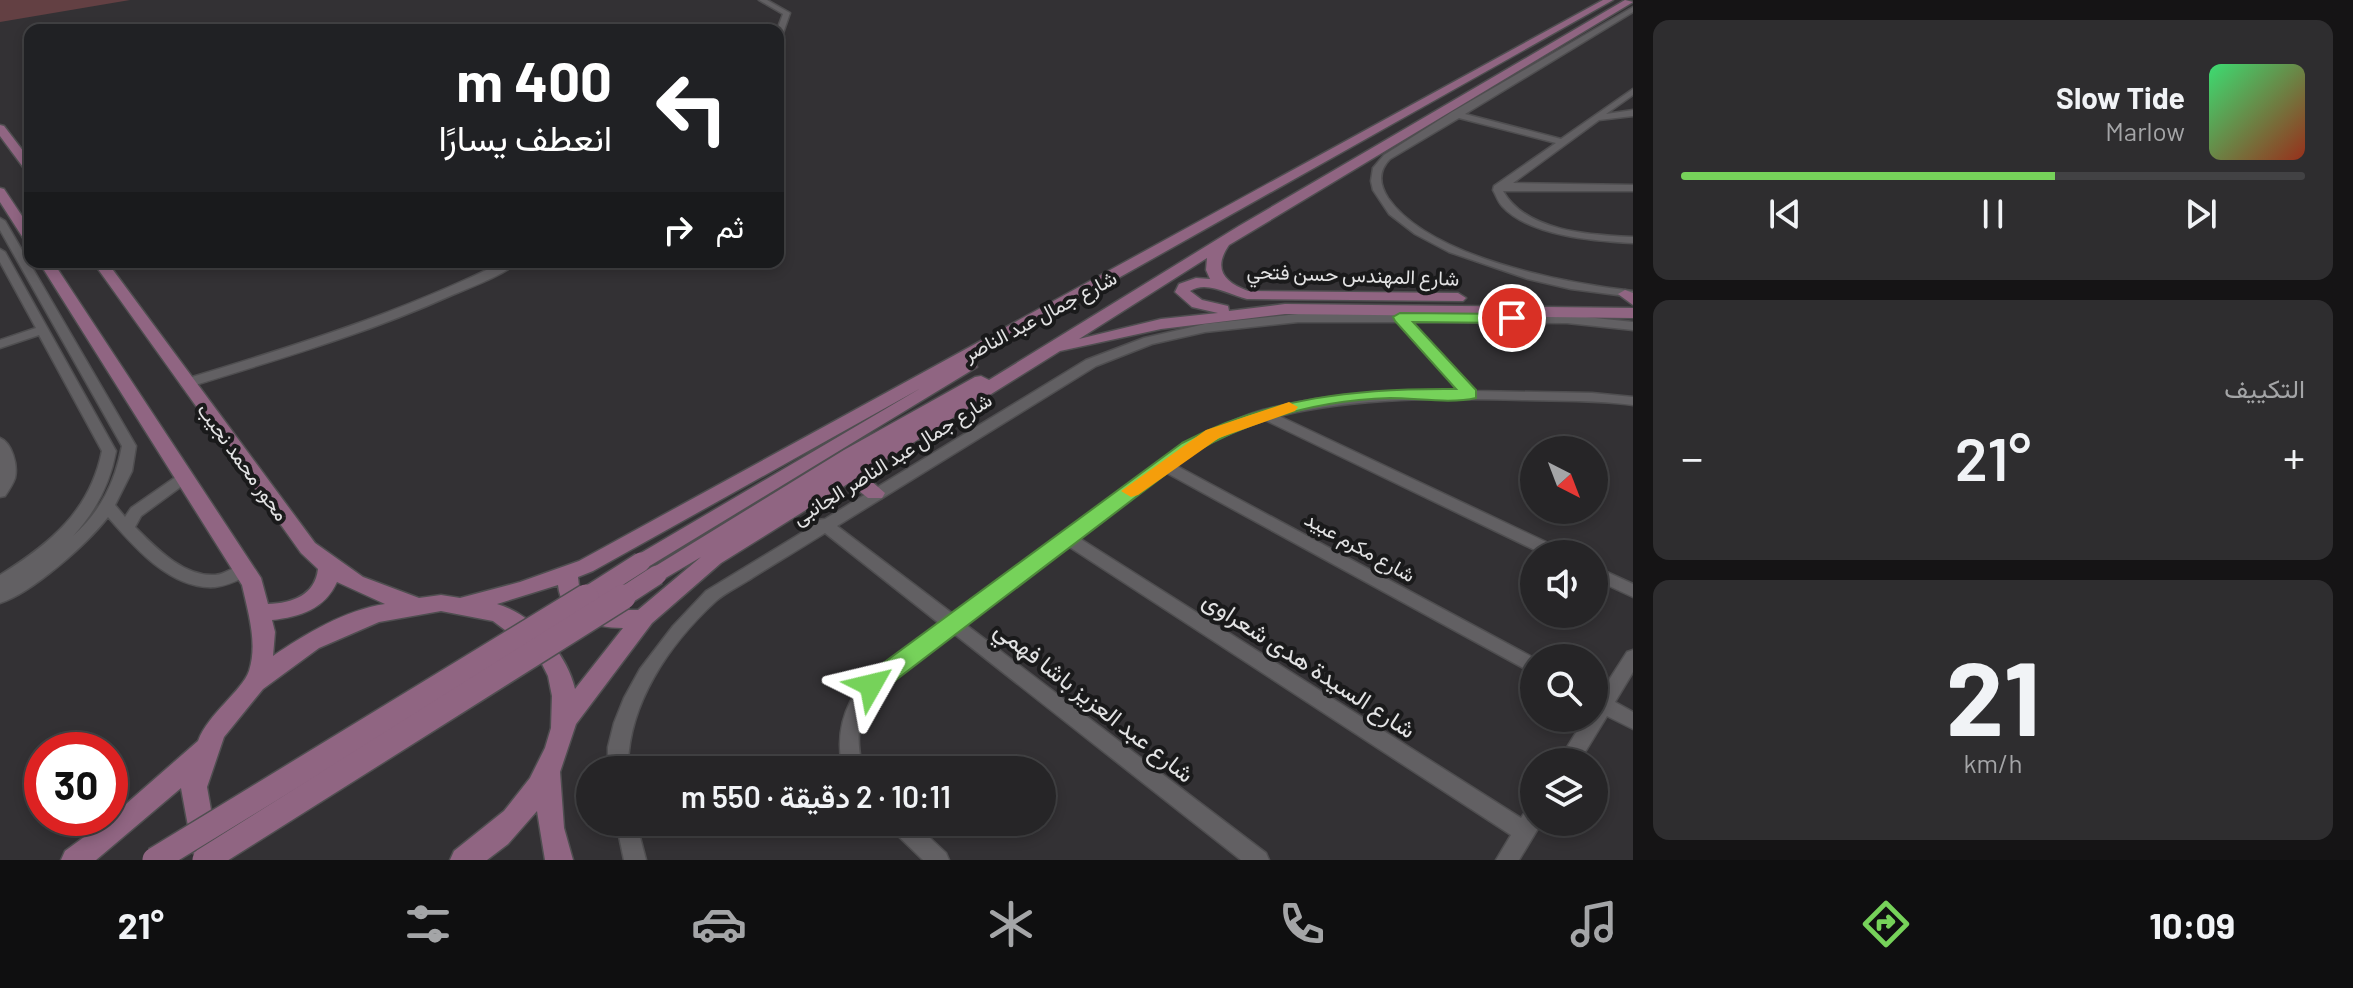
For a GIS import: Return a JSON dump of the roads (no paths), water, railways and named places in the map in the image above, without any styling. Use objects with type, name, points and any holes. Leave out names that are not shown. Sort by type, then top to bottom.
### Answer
[{"type":"main road","name":"شارع جمال عبد الناصر","points":[[461,606],[567,575],[1086,293],[1609,0]]},
{"type":"main road","name":"شارع جمال عبد الناصر","points":[[565,720],[644,617],[714,558],[1225,240],[1559,48],[1632,10]]},
{"type":"main road","points":[[0,128],[24,160]]},
{"type":"main road","points":[[0,192],[24,229]]},
{"type":"main road","name":"شارع المهندس حسن فتحي","points":[[1225,240],[1215,254],[1213,276],[1220,285],[1263,297],[1631,297]]},
{"type":"main road","points":[[50,268],[245,570],[262,612],[264,632],[260,677]]},
{"type":"main road","name":"محور محمد نجيب","points":[[104,268],[291,528],[329,568],[374,593],[429,605]]},
{"type":"main road","points":[[1220,285],[1191,283],[1182,292],[1197,304],[1240,318]]},
{"type":"main road","points":[[205,860],[649,569],[1086,293]]},
{"type":"main road","name":"شارع المهندس حسن فتحي","points":[[1049,350],[1161,324],[1240,318],[1285,309],[1564,315],[1633,313]]},
{"type":"main road","points":[[155,860],[442,688],[933,406],[1049,350]]},
{"type":"main road","points":[[851,475],[875,493]]},
{"type":"main road","points":[[262,612],[275,613],[304,605],[326,587],[329,568]]},
{"type":"main road","points":[[567,575],[570,598],[590,615],[621,621],[644,617]]},
{"type":"main road","points":[[212,860],[201,840],[195,818],[199,769],[208,745],[230,709],[260,677],[329,631],[380,612],[429,605],[461,606],[505,617],[540,641],[561,676],[565,720],[548,773],[529,802],[503,830],[464,860]]},
{"type":"main road","points":[[75,860],[143,806],[208,745]]},
{"type":"main road","points":[[548,773],[551,828],[559,860]]},
{"type":"street","points":[[762,0],[787,13],[783,24]]},
{"type":"street","points":[[1631,297],[1587,290],[1509,270],[1457,250],[1404,221],[1381,195],[1377,169],[1410,136],[1455,114],[1559,48],[1632,10]]},
{"type":"street","points":[[1499,186],[1633,91]]},
{"type":"street","points":[[1614,104],[1633,113]]},
{"type":"street","points":[[1592,120],[1633,113]]},
{"type":"street","points":[[1455,114],[1561,142]]},
{"type":"street","points":[[1530,164],[1530,169],[1544,179],[1572,187]]},
{"type":"street","points":[[1499,186],[1633,188]]},
{"type":"street","points":[[1499,186],[1499,195],[1507,206],[1537,222],[1579,235],[1633,240]]},
{"type":"street","points":[[0,221],[24,262]]},
{"type":"street","points":[[0,252],[106,442],[107,472],[96,496],[76,522],[47,549],[0,583]]},
{"type":"street","points":[[0,597],[64,553],[107,506],[128,468],[129,446],[125,435],[27,268]]},
{"type":"street","points":[[187,383],[303,347],[427,302],[499,268]]},
{"type":"street","name":"شارع جمال عبد الناصر الجانبى","points":[[616,756],[626,716],[654,662],[680,626],[701,606],[824,524],[1091,363],[1148,341],[1240,318],[1564,315],[1633,326]]},
{"type":"street","points":[[1400,317],[1470,394]]},
{"type":"street","points":[[0,344],[43,330]]},
{"type":"street","points":[[851,756],[847,733],[859,700],[871,685],[1212,434],[1264,414],[1349,396],[1470,394],[1633,401]]},
{"type":"street","points":[[1264,414],[1528,540]]},
{"type":"street","points":[[0,442],[10,468],[9,479],[0,492]]},
{"type":"street","name":"شارع مكرم عبيد","points":[[1165,466],[1520,659]]},
{"type":"street","points":[[126,528],[136,512],[185,477]]},
{"type":"street","points":[[107,506],[161,561],[198,577],[218,580],[245,570]]},
{"type":"street","name":"شارع عبد العزيز باشا فهمي","points":[[824,524],[1258,860]]},
{"type":"street","name":"شارع السيدة هدى شعراوى","points":[[1067,538],[1520,818]]},
{"type":"street","points":[[1608,579],[1633,591]]},
{"type":"street","points":[[1608,691],[1633,657]]},
{"type":"street","points":[[1608,708],[1633,721]]},
{"type":"street","points":[[629,836],[635,860]]},
{"type":"street","points":[[913,836],[938,860]]},
{"type":"street","points":[[1507,860],[1522,836]]}]
